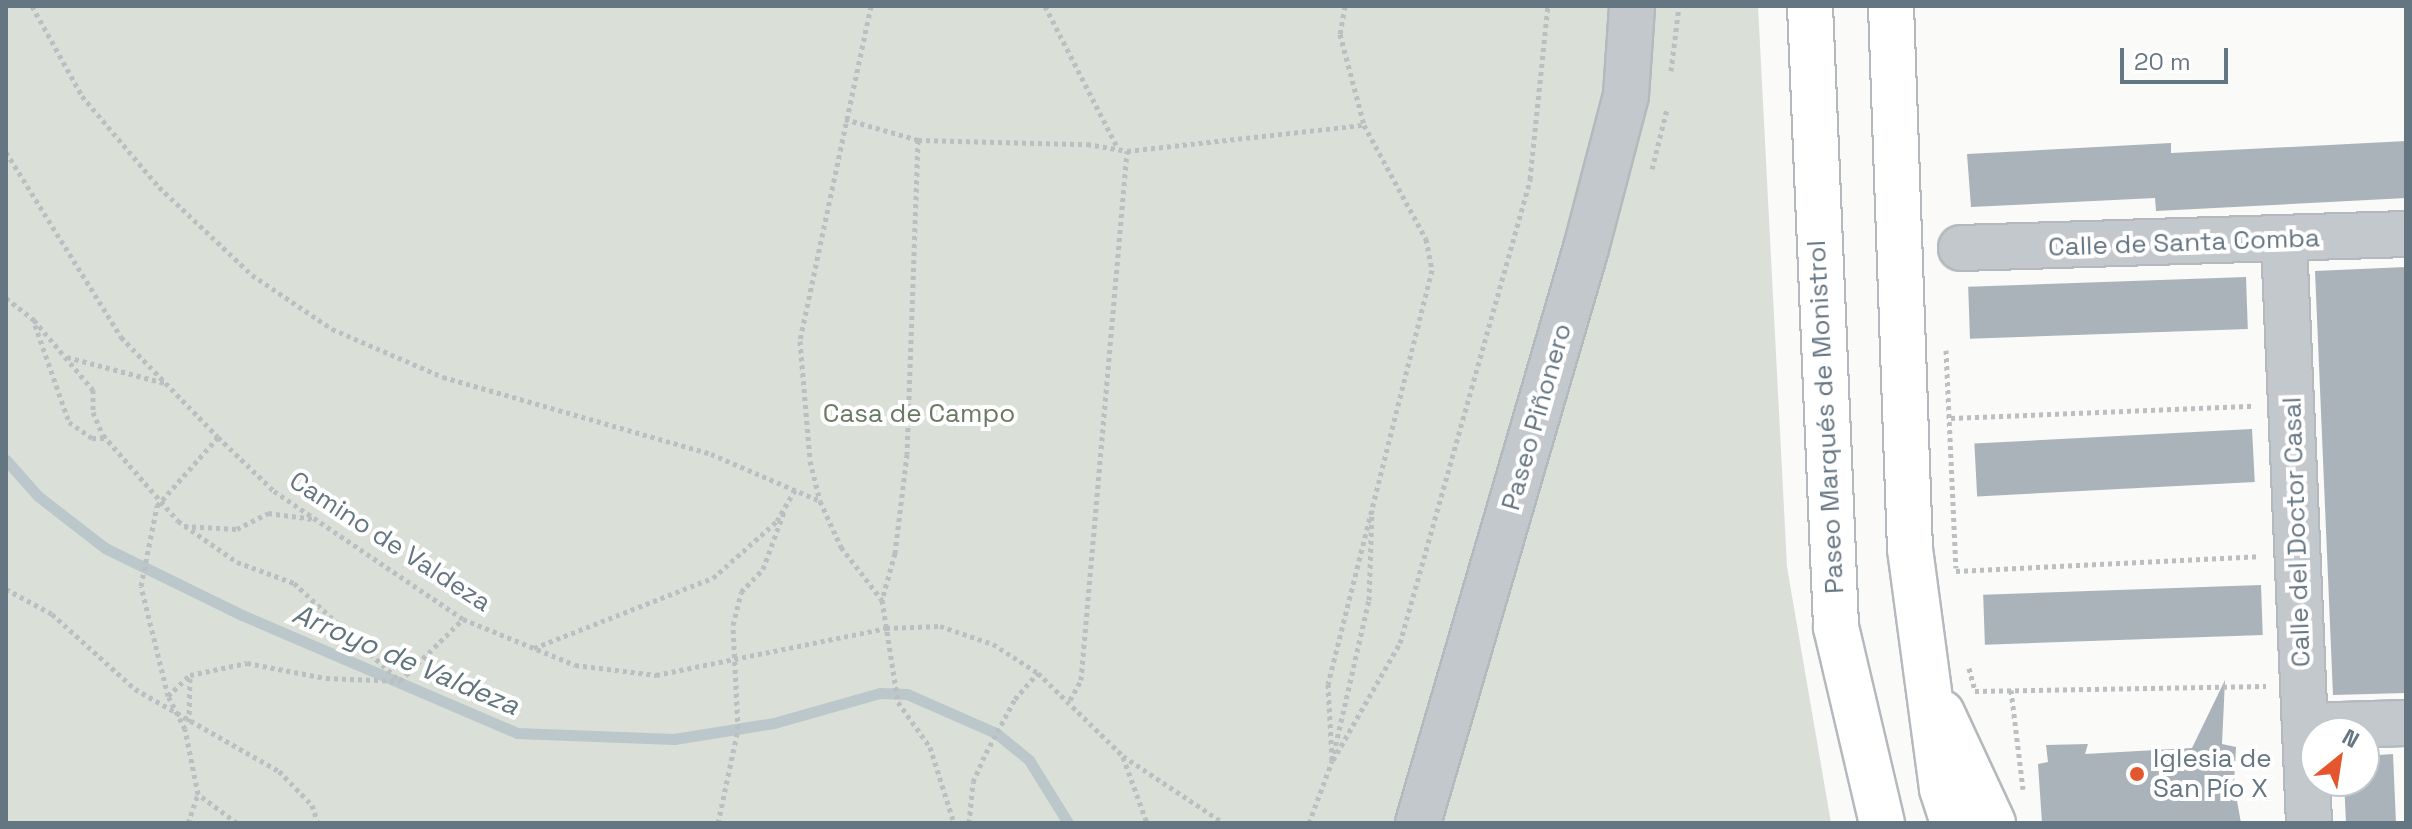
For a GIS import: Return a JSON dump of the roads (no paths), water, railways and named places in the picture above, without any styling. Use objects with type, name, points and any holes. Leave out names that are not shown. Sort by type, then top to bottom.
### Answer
[{"type":"highway","name":"Paseo Marqués de Monistrol","points":[[1810,6],[1836,627],[1882,823]]},
{"type":"highway","points":[[1891,6],[1910,549],[1942,789],[1953,823]]},
{"type":"highway","points":[[1930,689],[1993,823]]},
{"type":"street","name":"Paseo Piñonero","points":[[1418,823],[1586,248],[1626,95],[1632,6]]},
{"type":"street","name":"Calle de Santa Comba","points":[[1961,248],[2284,241],[2406,234]]},
{"type":"street","name":"Calle del Doctor Casal","points":[[2284,241],[2309,823]]},
{"type":"street","points":[[2304,706],[2406,723]]},
{"type":"waterway","name":"Arroyo de Valdeza","points":[[6,460],[38,496],[105,548],[242,615],[517,733],[674,739],[774,723],[880,693],[907,694],[996,733],[1029,760],[1068,823]]},
{"type":"place","name":"Iglesia de San Pío X","points":[[2137,774]]},
{"type":"park label","name":"Casa de Campo","points":[[919,414]]}]
